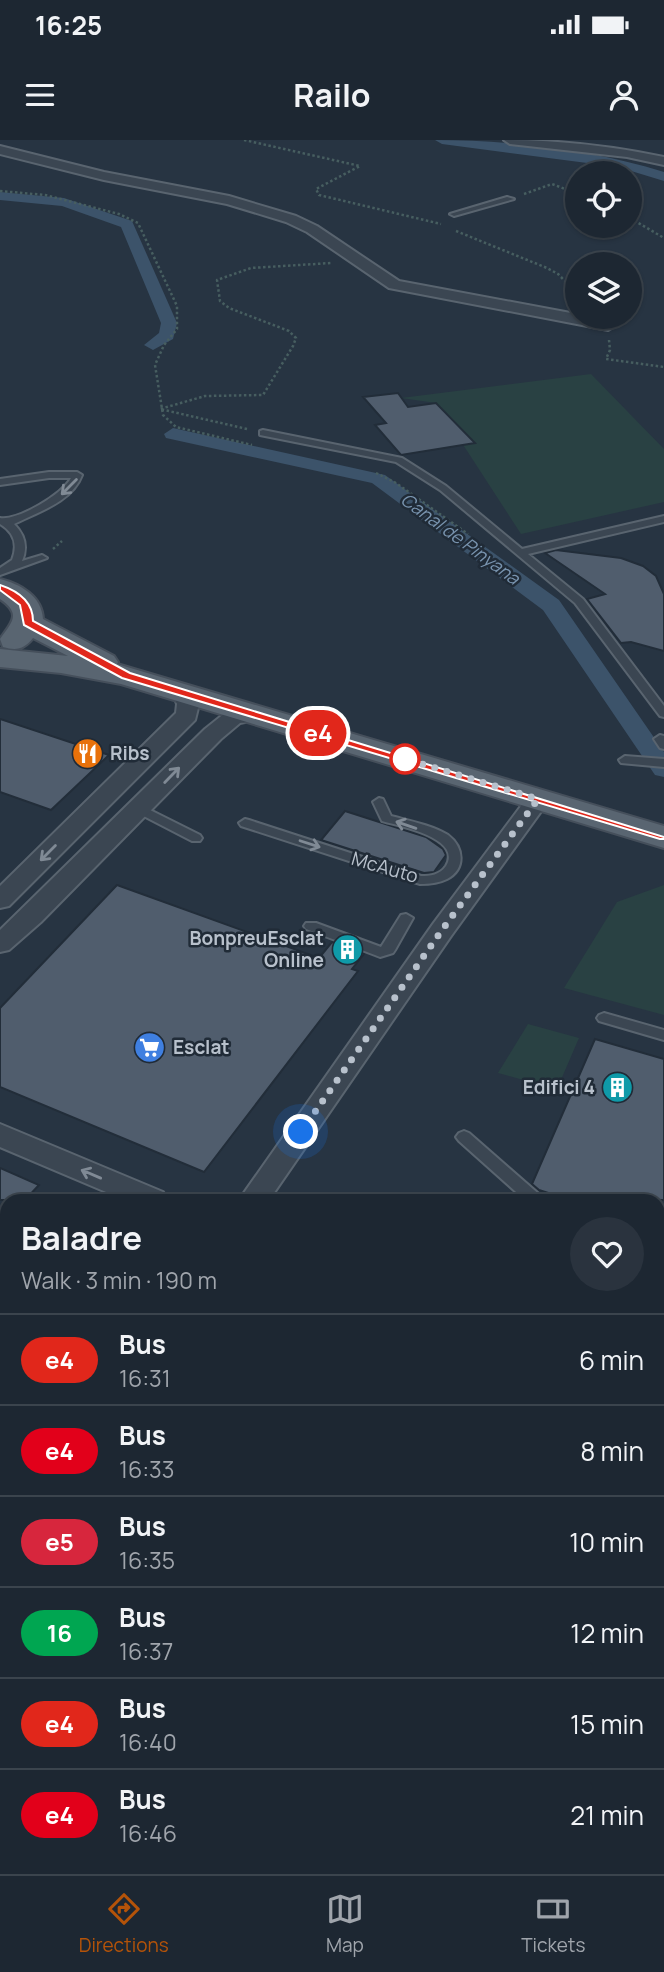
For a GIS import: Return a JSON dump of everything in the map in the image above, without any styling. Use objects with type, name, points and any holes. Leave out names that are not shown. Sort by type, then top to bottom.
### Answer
[{"type":"main road","points":[[0,650],[20,635],[28,623],[28,610],[12,593],[5,577]]},
{"type":"main road","points":[[28,623],[126,675]]},
{"type":"main road","points":[[0,658],[61,664],[126,675],[664,837]]},
{"type":"street","points":[[510,140],[627,153],[664,161]]},
{"type":"street","points":[[0,150],[104,176],[229,200],[291,219],[312,229],[353,260],[394,285],[565,318]]},
{"type":"street","points":[[0,900],[187,715],[188,704],[184,693]]},
{"type":"street","points":[[0,944],[32,916],[222,726],[233,718],[252,714]]},
{"type":"street","points":[[257,1194],[442,930],[538,799]]},
{"type":"street","points":[[90,812],[125,821]]},
{"type":"street","points":[[0,1135],[139,1194]]},
{"type":"lane","points":[[454,214],[510,199]]},
{"type":"lane","points":[[263,433],[399,460],[443,488],[579,601],[664,714]]},
{"type":"lane","points":[[0,482],[49,475],[77,475],[74,484],[54,500],[4,522],[18,534],[20,547],[18,559],[5,577]]},
{"type":"lane","points":[[522,552],[664,519]]},
{"type":"lane","points":[[5,577],[42,558]]},
{"type":"lane","points":[[0,572],[5,577]]},
{"type":"lane","points":[[625,760],[664,763]]},
{"type":"lane","name":"McAuto","points":[[245,823],[420,880],[437,880],[446,873],[456,856],[455,848],[447,839],[386,818],[379,802]]},
{"type":"lane","points":[[125,821],[196,838]]},
{"type":"lane","points":[[311,926],[380,952],[388,950],[406,918]]},
{"type":"lane","points":[[604,1018],[664,1035]]},
{"type":"lane","points":[[464,1137],[528,1194]]},
{"type":"path","points":[[244,140],[360,166],[316,190],[320,195],[434,221],[547,268],[565,281]]},
{"type":"path","points":[[510,199],[552,184],[565,189]]},
{"type":"path","points":[[642,225],[664,238]]},
{"type":"path","points":[[263,433],[160,409],[205,396],[263,394],[278,376],[292,350],[296,338],[289,331],[229,308],[220,301],[217,280],[251,268],[315,266],[353,260]]},
{"type":"path","points":[[608,329],[610,351],[606,359],[664,367]]},
{"type":"green space","points":[[591,374],[664,449],[664,502],[521,534],[436,403],[401,398]]},
{"type":"green space","points":[[664,885],[664,1015],[564,988],[617,902]]},
{"type":"green space","points":[[528,1024],[579,1038],[557,1089],[498,1073]]},
{"type":"building","points":[[398,393],[408,407],[436,403],[475,443],[401,455],[375,425],[386,423],[363,397]]},
{"type":"building","points":[[556,550],[621,558],[643,566],[656,576],[664,594],[664,651],[631,642],[621,643],[587,599],[605,594],[545,553]]},
{"type":"building","points":[[0,719],[109,755],[51,810],[0,792]]},
{"type":"building","points":[[345,811],[426,837],[443,849],[446,855],[434,872],[424,873],[321,840]]},
{"type":"building","name":"Esclat","points":[[117,885],[319,958],[332,942],[364,954],[352,969],[358,971],[204,1172],[0,1087],[0,1008]]},
{"type":"building","points":[[595,1039],[664,1059],[664,1194],[551,1194],[539,1190],[532,1184]]},
{"type":"building","points":[[0,1168],[39,1185],[31,1194],[0,1194]]},
{"type":"waterway","name":"Canal de Pinyana","points":[[442,140],[620,163],[664,177]]},
{"type":"waterway","name":"Canal de Pinyana","points":[[0,196],[64,202],[127,224],[169,323],[167,335],[153,345]]},
{"type":"waterway","name":"Canal de Pinyana","points":[[173,434],[378,479],[551,605],[664,770]]},
{"type":"bus line","name":"e4","points":[[0,588],[12,593],[24,603],[28,610],[28,623],[126,675],[664,837]]},
{"type":"place","name":"Ribs","points":[[87,753]]},
{"type":"place","name":"BonpreuEsclat Online","points":[[347,949]]},
{"type":"place","name":"Esclat","points":[[150,1047]]},
{"type":"place","name":"Edifici 4","points":[[618,1087]]},
{"type":"route","points":[[301,1132],[442,930],[482,879],[538,799],[399,757],[405,759]]}]
